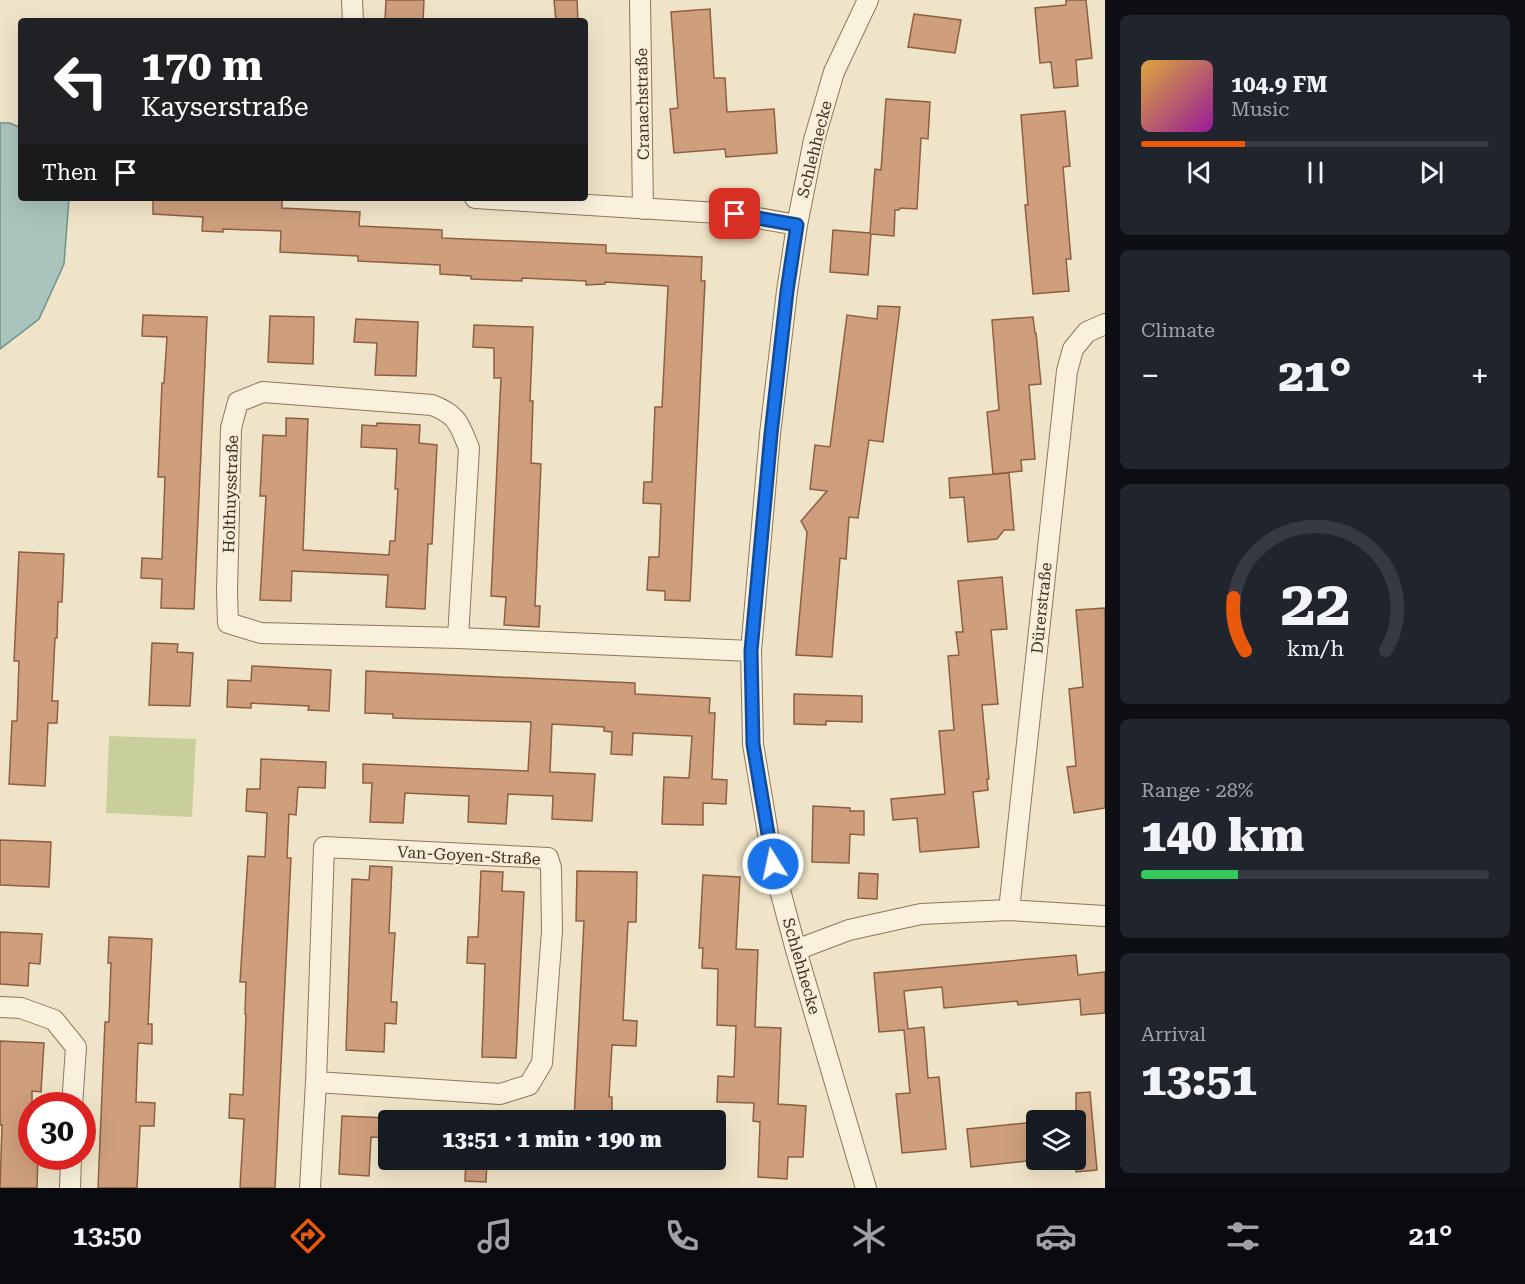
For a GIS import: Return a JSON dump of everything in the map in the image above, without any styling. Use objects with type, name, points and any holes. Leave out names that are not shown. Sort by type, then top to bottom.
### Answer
[{"type":"street","points":[[352,0],[353,18]]},
{"type":"street","name":"Cranachstraße","points":[[640,0],[643,209]]},
{"type":"street","name":"Schlehhecke","points":[[866,1188],[773,864],[753,744],[751,651],[771,434],[797,225],[814,140],[834,72],[868,0]]},
{"type":"street","points":[[521,201],[735,214],[797,225]]},
{"type":"street","name":"Dürerstraße","points":[[1009,910],[1067,371],[1073,349],[1087,332],[1105,324]]},
{"type":"street","name":"Holthuysstraße","points":[[458,638],[469,448],[459,423],[446,410],[432,405],[263,392],[238,402],[231,428],[228,623],[261,633],[458,638],[751,651]]},
{"type":"street","name":"Van-Goyen-Straße","points":[[310,1188],[324,847],[548,858],[552,931],[542,1063],[529,1085],[500,1094],[316,1082]]},
{"type":"street","points":[[796,950],[849,930],[921,914],[1009,910],[1105,916]]},
{"type":"street","points":[[0,1007],[21,1008],[54,1020],[76,1047],[73,1092]]},
{"type":"street","points":[[70,1188],[71,1170]]},
{"type":"green space","points":[[109,736],[196,739],[192,817],[106,813]]},
{"type":"water","points":[[0,123],[10,123],[18,127],[18,201],[69,201],[64,264],[39,319],[0,349]]},
{"type":"building","points":[[386,0],[424,0],[423,18],[385,18]]},
{"type":"building","points":[[554,0],[577,0],[578,18],[556,18]]},
{"type":"building","points":[[1066,0],[1086,0],[1092,58],[1076,60],[1078,86],[1054,88],[1051,62],[1040,63],[1035,8],[1066,5]]},
{"type":"building","points":[[710,9],[714,78],[725,78],[727,112],[774,109],[777,153],[726,157],[725,149],[674,153],[670,109],[678,108],[671,12]]},
{"type":"building","points":[[914,14],[961,20],[955,53],[908,47]]},
{"type":"building","points":[[886,99],[930,102],[928,139],[921,138],[917,209],[895,210],[894,236],[871,234],[868,275],[830,272],[833,230],[870,233],[875,169],[881,170]]},
{"type":"building","points":[[1065,111],[1070,166],[1063,167],[1071,259],[1066,259],[1069,291],[1033,294],[1025,205],[1028,205],[1021,115]]},
{"type":"building","points":[[153,201],[282,201],[282,208],[360,212],[359,226],[442,230],[442,238],[606,245],[606,253],[702,257],[701,281],[705,281],[690,601],[665,600],[665,591],[647,590],[649,557],[659,557],[661,504],[643,503],[644,482],[652,482],[655,407],[662,407],[668,286],[605,282],[605,284],[586,285],[586,281],[522,278],[522,281],[471,279],[471,276],[440,274],[440,265],[358,261],[358,256],[280,252],[281,231],[223,229],[223,232],[202,231],[203,217],[153,214]]},
{"type":"building","points":[[878,306],[900,307],[883,442],[869,440],[858,518],[849,517],[846,559],[840,558],[832,657],[796,655],[807,532],[801,521],[827,491],[810,489],[815,445],[830,447],[847,315],[877,319]]},
{"type":"building","points":[[143,315],[207,317],[194,609],[161,608],[162,579],[141,578],[142,558],[162,559],[165,477],[158,477],[162,383],[164,383],[167,337],[142,336]]},
{"type":"building","points":[[270,316],[314,317],[313,364],[268,362]]},
{"type":"building","points":[[1033,317],[1041,384],[1029,385],[1035,459],[1021,460],[1022,471],[993,474],[987,412],[999,410],[992,320]]},
{"type":"building","points":[[356,319],[418,322],[416,376],[375,375],[377,343],[354,342]]},
{"type":"building","points":[[474,325],[533,327],[530,401],[533,401],[531,463],[541,464],[535,606],[540,606],[539,627],[504,625],[506,597],[491,596],[501,378],[494,378],[494,348],[473,347]]},
{"type":"building","points":[[286,418],[308,419],[303,550],[389,555],[390,541],[395,541],[398,489],[395,489],[397,449],[361,447],[362,425],[377,426],[377,423],[420,425],[419,443],[437,445],[432,544],[428,544],[425,609],[386,607],[388,575],[292,571],[291,601],[260,600],[266,496],[260,496],[263,435],[286,436]]},
{"type":"building","points":[[1009,473],[1014,530],[1004,530],[997,539],[968,542],[964,497],[950,498],[949,478]]},
{"type":"building","points":[[19,552],[64,554],[62,602],[58,602],[57,638],[55,638],[52,701],[58,701],[57,723],[48,723],[45,786],[9,784],[12,721],[17,721],[19,661],[14,661]]},
{"type":"building","points":[[1002,577],[1007,629],[991,630],[998,704],[982,705],[988,790],[973,792],[979,847],[920,852],[917,818],[893,820],[891,799],[945,794],[939,731],[954,730],[948,656],[959,655],[956,632],[963,632],[958,581]]},
{"type":"building","points":[[1105,608],[1105,808],[1074,813],[1067,767],[1076,766],[1069,689],[1083,687],[1076,610]]},
{"type":"building","points":[[152,643],[178,644],[177,652],[193,653],[190,706],[149,705]]},
{"type":"building","points":[[252,666],[331,670],[329,711],[308,710],[309,706],[251,703],[251,708],[227,707],[228,680],[251,681]]},
{"type":"building","points":[[366,671],[635,683],[635,694],[710,698],[709,713],[715,713],[712,779],[727,780],[726,804],[703,803],[703,825],[662,824],[664,777],[689,778],[692,736],[633,733],[632,755],[611,754],[612,732],[604,731],[604,727],[552,724],[550,772],[595,774],[592,821],[552,819],[553,796],[508,794],[506,824],[468,822],[469,796],[405,793],[403,823],[370,822],[372,783],[363,783],[363,764],[528,771],[531,722],[393,718],[393,714],[365,713]]},
{"type":"building","points":[[794,694],[862,696],[862,722],[826,721],[826,725],[794,724]]},
{"type":"building","points":[[261,759],[326,762],[325,788],[298,787],[296,815],[289,814],[287,858],[291,858],[275,1188],[240,1188],[244,1119],[229,1118],[230,1094],[243,1095],[246,982],[240,982],[248,856],[265,857],[267,813],[246,811],[247,789],[260,789]]},
{"type":"building","points":[[813,806],[864,811],[864,835],[850,834],[849,863],[812,862]]},
{"type":"building","points":[[0,840],[51,842],[49,887],[0,885]]},
{"type":"building","points":[[370,866],[392,867],[389,933],[395,933],[391,1002],[397,1002],[396,1024],[385,1023],[384,1052],[346,1050],[352,879],[369,880]]},
{"type":"building","points":[[481,871],[503,872],[502,891],[524,892],[516,1058],[482,1057],[485,964],[467,963],[468,937],[478,937]]},
{"type":"building","points":[[577,871],[637,872],[636,922],[628,922],[623,1020],[637,1021],[636,1046],[612,1045],[609,1097],[612,1097],[612,1110],[575,1110],[584,921],[576,921]]},
{"type":"building","points":[[859,873],[878,874],[877,899],[858,898]]},
{"type":"building","points":[[703,875],[740,877],[736,949],[758,950],[755,1027],[781,1028],[778,1104],[806,1106],[803,1157],[788,1157],[787,1179],[758,1177],[760,1122],[753,1121],[754,1103],[717,1102],[718,1076],[734,1077],[736,1026],[717,1025],[718,969],[702,968],[703,948],[699,948]]},
{"type":"building","points":[[0,932],[42,934],[40,964],[29,963],[28,986],[0,984]]},
{"type":"building","points":[[109,937],[152,939],[148,1024],[152,1024],[152,1044],[138,1043],[136,1102],[155,1103],[154,1126],[140,1126],[137,1188],[98,1188],[105,1022],[109,1022],[111,963],[108,963]]},
{"type":"building","points":[[1076,955],[1078,975],[1105,972],[1105,1013],[1081,1015],[1080,999],[1018,1005],[1017,1001],[944,1008],[942,987],[904,991],[908,1029],[924,1027],[928,1078],[939,1077],[946,1149],[902,1153],[896,1094],[910,1093],[904,1030],[879,1032],[874,973]]},
{"type":"building","points":[[0,1041],[44,1043],[41,1092],[18,1092],[18,1170],[38,1170],[37,1188],[0,1188],[2,1125],[0,1125]]},
{"type":"building","points":[[1090,1092],[1097,1170],[1076,1172],[1076,1170],[1086,1170],[1086,1110],[1076,1110],[1076,1093]]},
{"type":"building","points":[[342,1116],[378,1118],[378,1137],[371,1137],[369,1176],[339,1174]]},
{"type":"building","points":[[1026,1123],[1026,1161],[971,1167],[967,1129]]},
{"type":"building","points":[[466,1170],[487,1170],[486,1182],[465,1181]]},
{"type":"route","points":[[735,214],[797,225],[771,434],[751,651],[753,744],[773,864]]}]
